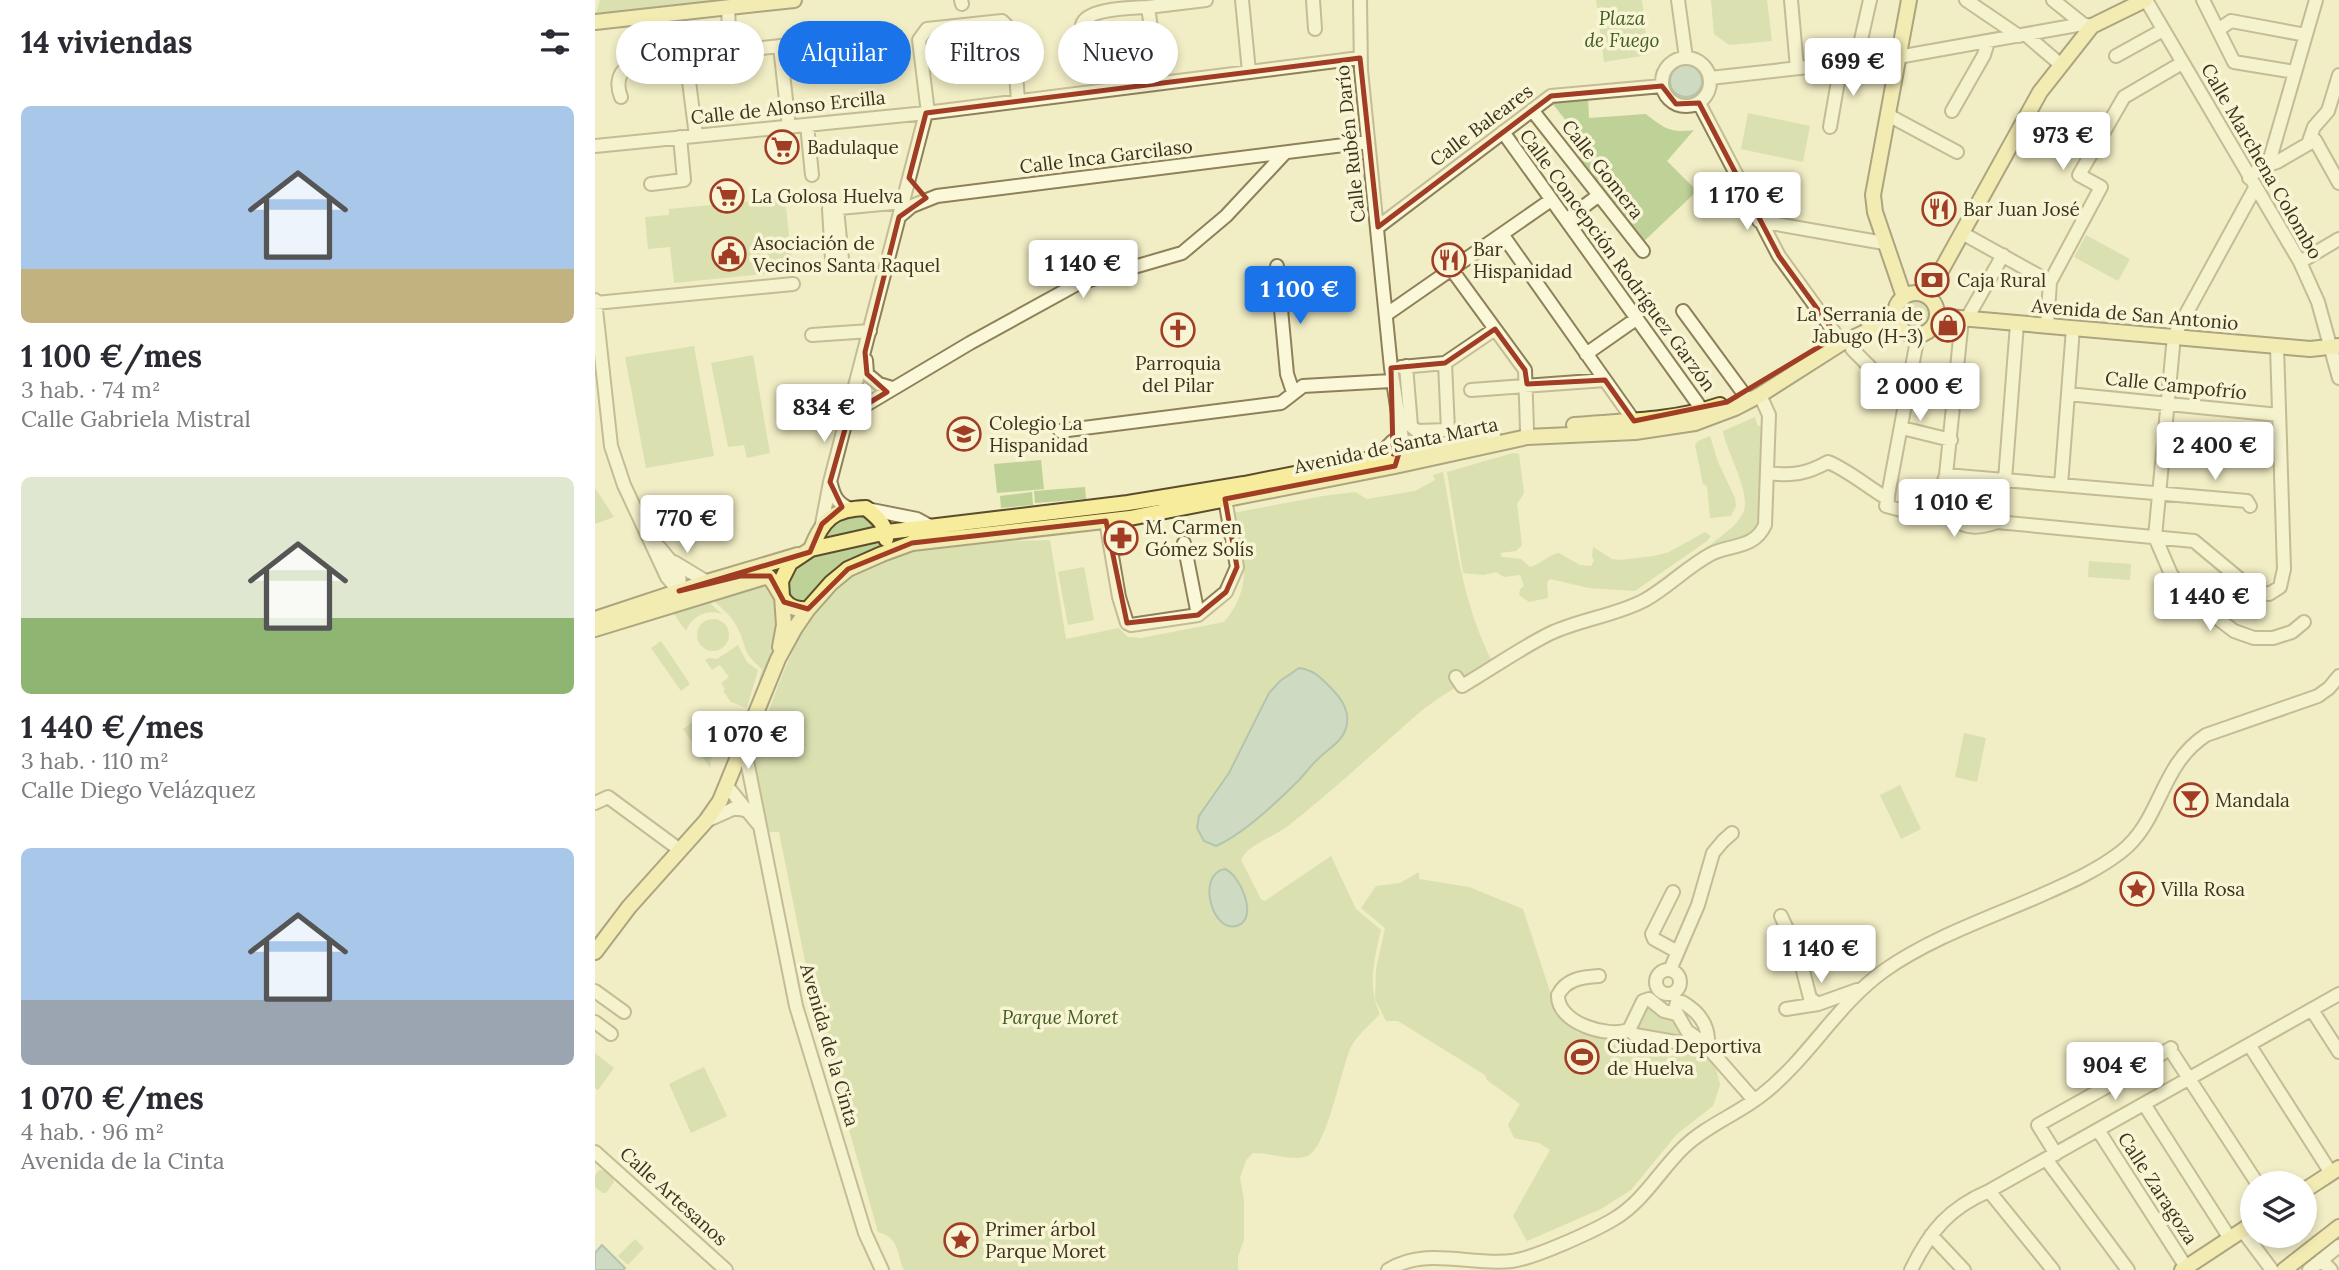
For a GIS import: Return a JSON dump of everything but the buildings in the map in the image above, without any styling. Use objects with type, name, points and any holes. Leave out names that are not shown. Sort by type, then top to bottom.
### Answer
[{"type":"main road","points":[[595,22],[794,0]]},
{"type":"main road","points":[[1899,310],[1915,293],[1927,296],[1935,305],[1937,316],[1931,329],[1918,335],[1906,332],[1899,310],[1875,212],[1873,195],[1909,0]]},
{"type":"main road","points":[[1927,296],[2040,92],[2087,25],[2146,0]]},
{"type":"main road","name":"Avenida de Santa Marta","points":[[1705,415],[1837,336],[1899,310]]},
{"type":"main road","name":"Avenida de Santa Marta","points":[[778,659],[784,625],[781,581],[790,563],[809,551],[887,532],[1128,503],[1244,484],[1494,435],[1635,426],[1705,415],[1761,394],[1899,310]]},
{"type":"main road","name":"Avenida de San Antonio","points":[[1937,316],[2277,346],[2334,347]]},
{"type":"main road","name":"Avenida de Santa Marta","points":[[596,950],[629,907],[706,821],[727,786],[778,659],[808,609],[831,583],[848,569],[912,543],[1106,521],[1225,499],[1399,452],[1527,433]]},
{"type":"main road","points":[[822,524],[832,516],[859,509],[880,520],[887,532],[882,554]]},
{"type":"main road","name":"Avenida de Santa Marta","points":[[809,551],[822,524]]},
{"type":"main road","points":[[595,619],[809,551]]},
{"type":"main road","points":[[679,591],[689,592],[740,576],[758,579]]},
{"type":"main road","points":[[595,629],[768,576],[783,602],[797,610],[808,609]]},
{"type":"main road","points":[[644,615],[649,606],[674,597],[679,591]]},
{"type":"main road","points":[[2317,1182],[2335,1171]]},
{"type":"main road","points":[[2284,1270],[2339,1227]]},
{"type":"main road","points":[[2184,1269],[2240,1231]]},
{"type":"street","points":[[1084,21],[1097,12],[1198,0]]},
{"type":"street","points":[[1242,0],[1249,72]]},
{"type":"street","points":[[1313,0],[1315,29]]},
{"type":"street","name":"Calle Rubén Darío","points":[[1360,0],[1360,58],[1399,452]]},
{"type":"street","points":[[1678,0],[1686,58]]},
{"type":"street","points":[[1791,0],[1797,68]]},
{"type":"street","points":[[1856,62],[1870,0]]},
{"type":"street","points":[[1966,0],[2023,35],[2060,64]]},
{"type":"street","points":[[2053,0],[2087,25]]},
{"type":"street","name":"Calle Marchena Colombo","points":[[2146,0],[2300,262],[2334,347],[2339,378]]},
{"type":"street","points":[[2203,0],[2234,62],[2295,72]]},
{"type":"street","points":[[2304,622],[2292,632],[2273,638],[2254,638],[2234,631],[2186,594],[2171,575],[2155,537],[2173,336],[2252,183],[2270,159],[2316,0]]},
{"type":"street","points":[[1149,6],[1151,21]]},
{"type":"street","points":[[728,7],[729,21]]},
{"type":"street","points":[[822,524],[830,482],[927,113],[919,40],[927,29],[963,22],[1002,21],[1013,32],[1018,101]]},
{"type":"street","points":[[2218,30],[2231,21],[2306,35]]},
{"type":"street","points":[[1710,78],[1898,57],[2087,25]]},
{"type":"street","points":[[2116,56],[2163,30]]},
{"type":"street","points":[[1952,111],[1988,42]]},
{"type":"street","name":"Calle de Alonso Ercilla","points":[[1178,81],[1360,58]]},
{"type":"street","points":[[1679,59],[1699,62],[1710,78],[1708,92],[1699,103],[1692,106],[1676,104],[1662,86],[1668,66],[1679,59]]},
{"type":"street","points":[[2047,326],[2050,282],[2101,187],[2079,175],[2124,97],[2182,63]]},
{"type":"street","points":[[1830,127],[1841,64]]},
{"type":"street","points":[[2339,75],[2328,111],[2314,127],[2311,142],[2339,183]]},
{"type":"street","points":[[618,84],[621,97]]},
{"type":"street","points":[[689,84],[696,136]]},
{"type":"street","points":[[784,84],[789,127]]},
{"type":"street","name":"Calle de Alonso Ercilla","points":[[595,146],[927,113],[1151,84]]},
{"type":"street","name":"Calle Baleares","points":[[1378,227],[1551,96],[1662,86]]},
{"type":"street","points":[[1699,103],[1779,256],[1837,336]]},
{"type":"street","name":"Calle Gomera","points":[[1532,110],[1643,251]]},
{"type":"street","points":[[1888,115],[1957,152]]},
{"type":"street","points":[[807,125],[812,175]]},
{"type":"street","name":"Calle Concepción Rodríguez Garzón","points":[[1503,132],[1705,415]]},
{"type":"street","points":[[652,184],[684,180],[680,137]]},
{"type":"street","name":"Calle Inca Garcilaso","points":[[899,217],[912,205],[933,197],[1368,142]]},
{"type":"street","points":[[2265,166],[2311,142]]},
{"type":"street","points":[[849,415],[970,342],[1079,284],[1182,253],[1215,227],[1284,154]]},
{"type":"street","points":[[1244,159],[1253,168],[1258,182]]},
{"type":"street","points":[[909,178],[920,191],[933,197]]},
{"type":"street","points":[[1566,220],[1598,195]]},
{"type":"street","points":[[1387,314],[1551,200]]},
{"type":"street","points":[[837,209],[903,202]]},
{"type":"street","points":[[1759,221],[1884,243]]},
{"type":"street","points":[[1962,233],[2050,282]]},
{"type":"street","points":[[1501,234],[1635,426]]},
{"type":"street","points":[[2300,262],[2339,239]]},
{"type":"street","points":[[1767,473],[1791,476],[1828,462],[1845,469],[1887,502],[1920,515],[1933,504],[1940,494],[1946,475],[1964,320],[2003,256]]},
{"type":"street","points":[[1277,266],[1287,374],[1293,392]]},
{"type":"street","points":[[1452,270],[1525,370],[1527,433]]},
{"type":"street","points":[[664,596],[669,587],[667,577],[624,485],[611,446],[595,301],[793,284]]},
{"type":"street","points":[[1683,311],[1744,394]]},
{"type":"street","points":[[1586,354],[1636,319]]},
{"type":"street","points":[[1997,522],[2017,324]]},
{"type":"street","points":[[2061,485],[2073,328]]},
{"type":"street","points":[[1061,431],[1281,403],[1303,386],[1391,374],[1406,366],[1445,363],[1495,329]]},
{"type":"street","points":[[812,335],[870,331]]},
{"type":"street","points":[[1887,502],[1918,335]]},
{"type":"street","points":[[1940,494],[1949,515],[1970,527],[1997,522],[2194,541],[2254,591],[2269,594],[2280,587],[2284,569],[2277,346]]},
{"type":"street","points":[[1852,349],[1907,404]]},
{"type":"street","points":[[865,352],[867,374],[879,384],[892,388]]},
{"type":"street","points":[[1445,363],[1448,430]]},
{"type":"street","points":[[1406,366],[1411,426],[1417,431],[1448,430],[1494,435]]},
{"type":"street","points":[[1471,390],[1605,380]]},
{"type":"street","points":[[1456,677],[1462,686],[1549,635],[1645,600],[1683,571],[1714,553],[1743,546],[1753,540],[1766,525],[1769,415],[1761,394]]},
{"type":"street","name":"Calle Campofrío","points":[[2068,394],[2279,415]]},
{"type":"street","points":[[1902,428],[1951,440]]},
{"type":"street","points":[[1946,475],[2247,501],[2249,506]]},
{"type":"street","points":[[830,482],[833,495],[838,501],[859,509],[917,519],[930,526]]},
{"type":"street","points":[[1106,521],[1119,607],[1127,623],[1131,625],[1198,615],[1226,592],[1237,567],[1225,499]]},
{"type":"street","points":[[648,533],[679,573],[679,591]]},
{"type":"street","points":[[1184,543],[1198,615]]},
{"type":"street","points":[[666,556],[707,582]]},
{"type":"street","points":[[667,577],[679,591]]},
{"type":"street","points":[[1388,1270],[1415,1258],[1514,1261],[1532,1256],[1615,1218],[1633,1204],[1697,1136],[1754,1100],[1793,1065],[1840,1009],[1864,987],[1915,951],[2095,870],[2122,851],[2136,837],[2148,820],[2172,769],[2192,744],[2206,735],[2318,696],[2339,676]]},
{"type":"street","name":"Avenida de la Cinta","points":[[744,746],[759,818],[758,825],[804,1037],[865,1233],[882,1270]]},
{"type":"street","points":[[727,786],[744,787],[754,796]]},
{"type":"street","name":"Avenida de la Cinta","points":[[727,786],[758,825]]},
{"type":"street","points":[[595,803],[608,797],[680,850]]},
{"type":"street","points":[[706,821],[735,808],[748,811]]},
{"type":"street","points":[[1732,833],[1713,853],[1698,905],[1670,970],[1677,974],[1680,981],[1675,1003],[1700,1041],[1754,1100]]},
{"type":"street","points":[[1673,892],[1652,933],[1654,939],[1677,951]]},
{"type":"street","points":[[1781,916],[1799,955],[1810,998],[1818,1004]]},
{"type":"street","points":[[1599,976],[1574,980],[1562,986],[1557,995],[1560,1008],[1579,1024],[1619,1034],[1629,1030],[1643,1001],[1649,999],[1664,1011],[1675,1003],[1682,1002],[1702,1019],[1708,1039],[1687,1044],[1635,1035],[1629,1030]]},
{"type":"street","points":[[1786,1009],[1818,1004],[1864,987]]},
{"type":"street","points":[[595,991],[624,1012]]},
{"type":"street","points":[[1911,1270],[1931,1235],[1960,1205],[2339,995]]},
{"type":"street","points":[[2312,1010],[2339,1052]]},
{"type":"street","points":[[595,1022],[611,1034]]},
{"type":"street","points":[[2250,1046],[2335,1171]]},
{"type":"street","points":[[2129,1270],[2051,1156],[2038,1125],[2172,1051],[2249,1171]]},
{"type":"street","points":[[2144,1104],[2240,1229]]},
{"type":"street","name":"Calle Zaragoza","points":[[2098,1129],[2184,1269]]},
{"type":"street","name":"Calle Artesanos","points":[[596,1154],[726,1270]]},
{"type":"street","points":[[1989,1191],[2053,1270]]},
{"type":"street","points":[[1931,1235],[1964,1270]]},
{"type":"street","points":[[2309,1270],[2339,1246]]},
{"type":"street","points":[[2255,1248],[2272,1270]]},
{"type":"street","points":[[2321,1260],[2331,1270]]},
{"type":"highlighted area","points":[[1360,58],[1378,227],[1551,96],[1662,86],[1676,104],[1699,103],[1779,256],[1837,336],[1727,402],[1634,421],[1605,380],[1527,384],[1525,370],[1495,329],[1445,363],[1391,368],[1393,454],[1399,453],[1395,466],[1225,499],[1237,567],[1226,592],[1198,615],[1127,623],[1106,521],[912,543],[848,569],[808,609],[784,602],[770,576],[740,576],[679,591],[810,552],[822,524],[842,507],[830,482],[849,415],[887,392],[867,374],[865,352],[899,217],[926,198],[909,178],[926,113]]},
{"type":"green space","points":[[600,0],[738,0],[595,16]]},
{"type":"green space","name":"Plaza de Fuego","points":[[1596,0],[1642,0],[1648,55],[1604,62]]},
{"type":"green space","points":[[1711,0],[1767,0],[1772,41],[1729,45],[1714,34]]},
{"type":"green space","points":[[1686,60],[1695,61],[1702,66],[1707,73],[1707,91],[1702,98],[1695,103],[1686,104],[1677,103],[1670,98],[1665,91],[1664,82],[1665,73],[1670,66],[1677,61]]},
{"type":"green space","points":[[1588,96],[1589,118],[1646,114],[1668,129],[1694,130],[1667,161],[1697,191],[1641,244],[1576,161],[1589,150],[1552,103],[1556,99]]},
{"type":"green space","points":[[1748,113],[1810,126],[1803,162],[1741,149]]},
{"type":"green space","points":[[785,198],[793,271],[674,283],[670,247],[648,249],[645,217],[669,215],[669,209]]},
{"type":"green space","points":[[2086,235],[2130,259],[2118,281],[2074,257]]},
{"type":"green space","points":[[1916,301],[1926,305],[1930,315],[1926,325],[1916,329],[1906,325],[1902,315],[1906,305]]},
{"type":"green space","points":[[694,346],[714,456],[646,468],[625,357]]},
{"type":"green space","points":[[753,355],[770,453],[747,458],[744,445],[728,447],[711,363]]},
{"type":"green space","points":[[1755,417],[1758,426],[1762,426],[1758,527],[1745,537],[1703,553],[1738,521],[1745,507],[1742,486],[1723,431]]},
{"type":"green space","points":[[1710,436],[1718,462],[1735,498],[1736,506],[1731,516],[1710,518],[1707,486],[1703,484],[1695,445]]},
{"type":"green space","points":[[1513,453],[1519,454],[1524,493],[1517,504],[1522,545],[1516,551],[1500,553],[1502,557],[1521,559],[1530,567],[1559,553],[1580,565],[1591,566],[1594,561],[1593,547],[1612,559],[1620,560],[1669,552],[1705,532],[1711,536],[1635,591],[1589,588],[1550,579],[1547,582],[1548,598],[1529,602],[1519,595],[1524,586],[1520,575],[1504,577],[1496,572],[1484,575],[1463,573],[1447,472]]},
{"type":"green space","points":[[1041,460],[1044,489],[997,493],[994,464]]},
{"type":"green space","name":"Parque Moret","points":[[1443,472],[1467,594],[1482,641],[1493,663],[1422,710],[1304,813],[1282,830],[1249,849],[1241,860],[1261,899],[1265,901],[1331,856],[1356,909],[1381,930],[1373,983],[1380,1014],[1351,1047],[1321,1139],[1314,1150],[1301,1158],[1253,1153],[1246,1160],[1240,1178],[1244,1200],[1244,1240],[1238,1256],[1238,1270],[904,1270],[891,1238],[878,1232],[814,1006],[779,832],[768,832],[753,766],[754,755],[777,689],[805,630],[823,604],[846,581],[875,563],[911,549],[944,543],[980,541],[1050,540],[1066,639],[1119,628],[1128,637],[1141,638],[1224,622],[1234,609],[1243,583],[1243,556],[1233,513],[1355,492],[1367,499],[1415,491],[1435,480],[1433,475]]},
{"type":"green space","points":[[1085,487],[1086,499],[1035,503],[1034,491]]},
{"type":"green space","points":[[595,488],[614,517],[595,524]]},
{"type":"green space","points":[[1032,492],[1033,505],[1001,508],[1000,496]]},
{"type":"green space","points":[[863,514],[879,529],[818,542],[836,519]]},
{"type":"green space","points":[[882,538],[877,550],[806,604],[799,605],[788,597],[786,581],[791,570],[800,561],[827,549]]},
{"type":"green space","points":[[2089,561],[2131,564],[2130,580],[2088,577]]},
{"type":"green space","points":[[1084,567],[1094,620],[1068,625],[1058,572]]},
{"type":"green space","points":[[766,583],[775,598],[779,628],[772,659],[753,704],[762,669],[747,653],[734,621],[712,599]]},
{"type":"green space","points":[[710,603],[722,614],[711,612],[696,617],[686,631],[674,614]]},
{"type":"green space","points":[[713,619],[724,624],[729,635],[724,646],[713,651],[702,646],[697,635],[702,624]]},
{"type":"green space","points":[[661,641],[690,684],[681,691],[651,648]]},
{"type":"green space","points":[[738,645],[747,662],[758,670],[747,708],[731,702],[721,683],[729,677],[720,665],[712,670],[705,660],[717,659]]},
{"type":"green space","points":[[693,722],[700,733],[692,740],[698,747],[706,742],[712,754],[710,768],[683,729]]},
{"type":"green space","points":[[1964,733],[1986,738],[1977,782],[1955,777]]},
{"type":"green space","points":[[1900,785],[1921,829],[1901,839],[1880,795]]},
{"type":"green space","name":"Ciudad Deportiva de Huelva","points":[[1419,872],[1419,879],[1469,887],[1523,909],[1557,1013],[1569,1027],[1579,1033],[1609,1039],[1700,1050],[1715,1064],[1720,1085],[1713,1106],[1677,1134],[1631,1190],[1601,1209],[1527,1241],[1513,1216],[1550,1150],[1539,1143],[1514,1138],[1508,1125],[1520,1104],[1487,1080],[1485,1075],[1398,1021],[1386,1021],[1375,999],[1376,969],[1385,928],[1361,908],[1376,886],[1400,883]]},
{"type":"green space","points":[[1648,1005],[1675,1021],[1689,1039],[1635,1030],[1644,1007]]},
{"type":"green space","points":[[595,1053],[614,1068],[598,1090],[595,1088]]},
{"type":"green space","points":[[704,1067],[727,1116],[691,1133],[669,1084]]},
{"type":"green space","points":[[599,1170],[604,1170],[613,1178],[614,1182],[606,1193],[595,1187],[595,1176]]},
{"type":"green space","points":[[635,1239],[644,1248],[628,1265],[618,1256]]},
{"type":"water","points":[[1686,65],[1698,69],[1702,81],[1698,93],[1686,97],[1674,93],[1670,81],[1674,69]]},
{"type":"water","points":[[1299,668],[1309,670],[1320,677],[1342,701],[1347,718],[1343,735],[1289,790],[1248,826],[1216,846],[1204,841],[1197,828],[1199,816],[1229,773],[1269,693],[1280,681]]},
{"type":"water","points":[[1225,869],[1236,879],[1245,896],[1247,913],[1239,925],[1230,926],[1222,922],[1211,903],[1211,882],[1216,873]]},
{"type":"water","points":[[602,1245],[625,1268],[623,1270],[595,1270],[595,1253]]},
{"type":"place","name":"Badulaque","points":[[782,147]]},
{"type":"place","name":"La Golosa Huelva","points":[[727,196]]},
{"type":"place","name":"Bar Juan José","points":[[1939,209]]},
{"type":"place","name":"Asociación de Vecinos Santa Raquel","points":[[729,254]]},
{"type":"place","name":"Bar Hispanidad","points":[[1449,260]]},
{"type":"place","name":"Caja Rural","points":[[1932,280]]},
{"type":"place","name":"La Serrania de Jabugo (H-3)","points":[[1948,325]]},
{"type":"place","name":"Parroquia del Pilar","points":[[1178,330]]},
{"type":"place","name":"Colegio La Hispanidad","points":[[964,434]]},
{"type":"place","name":"M. Carmen Gómez Solís","points":[[1121,538]]},
{"type":"place","name":"Mandala","points":[[2191,800]]},
{"type":"place","name":"Villa Rosa","points":[[2137,889]]},
{"type":"place","name":"Ciudad Deportiva de Huelva","points":[[1582,1057]]},
{"type":"place","name":"Primer árbol Parque Moret","points":[[961,1240]]}]
